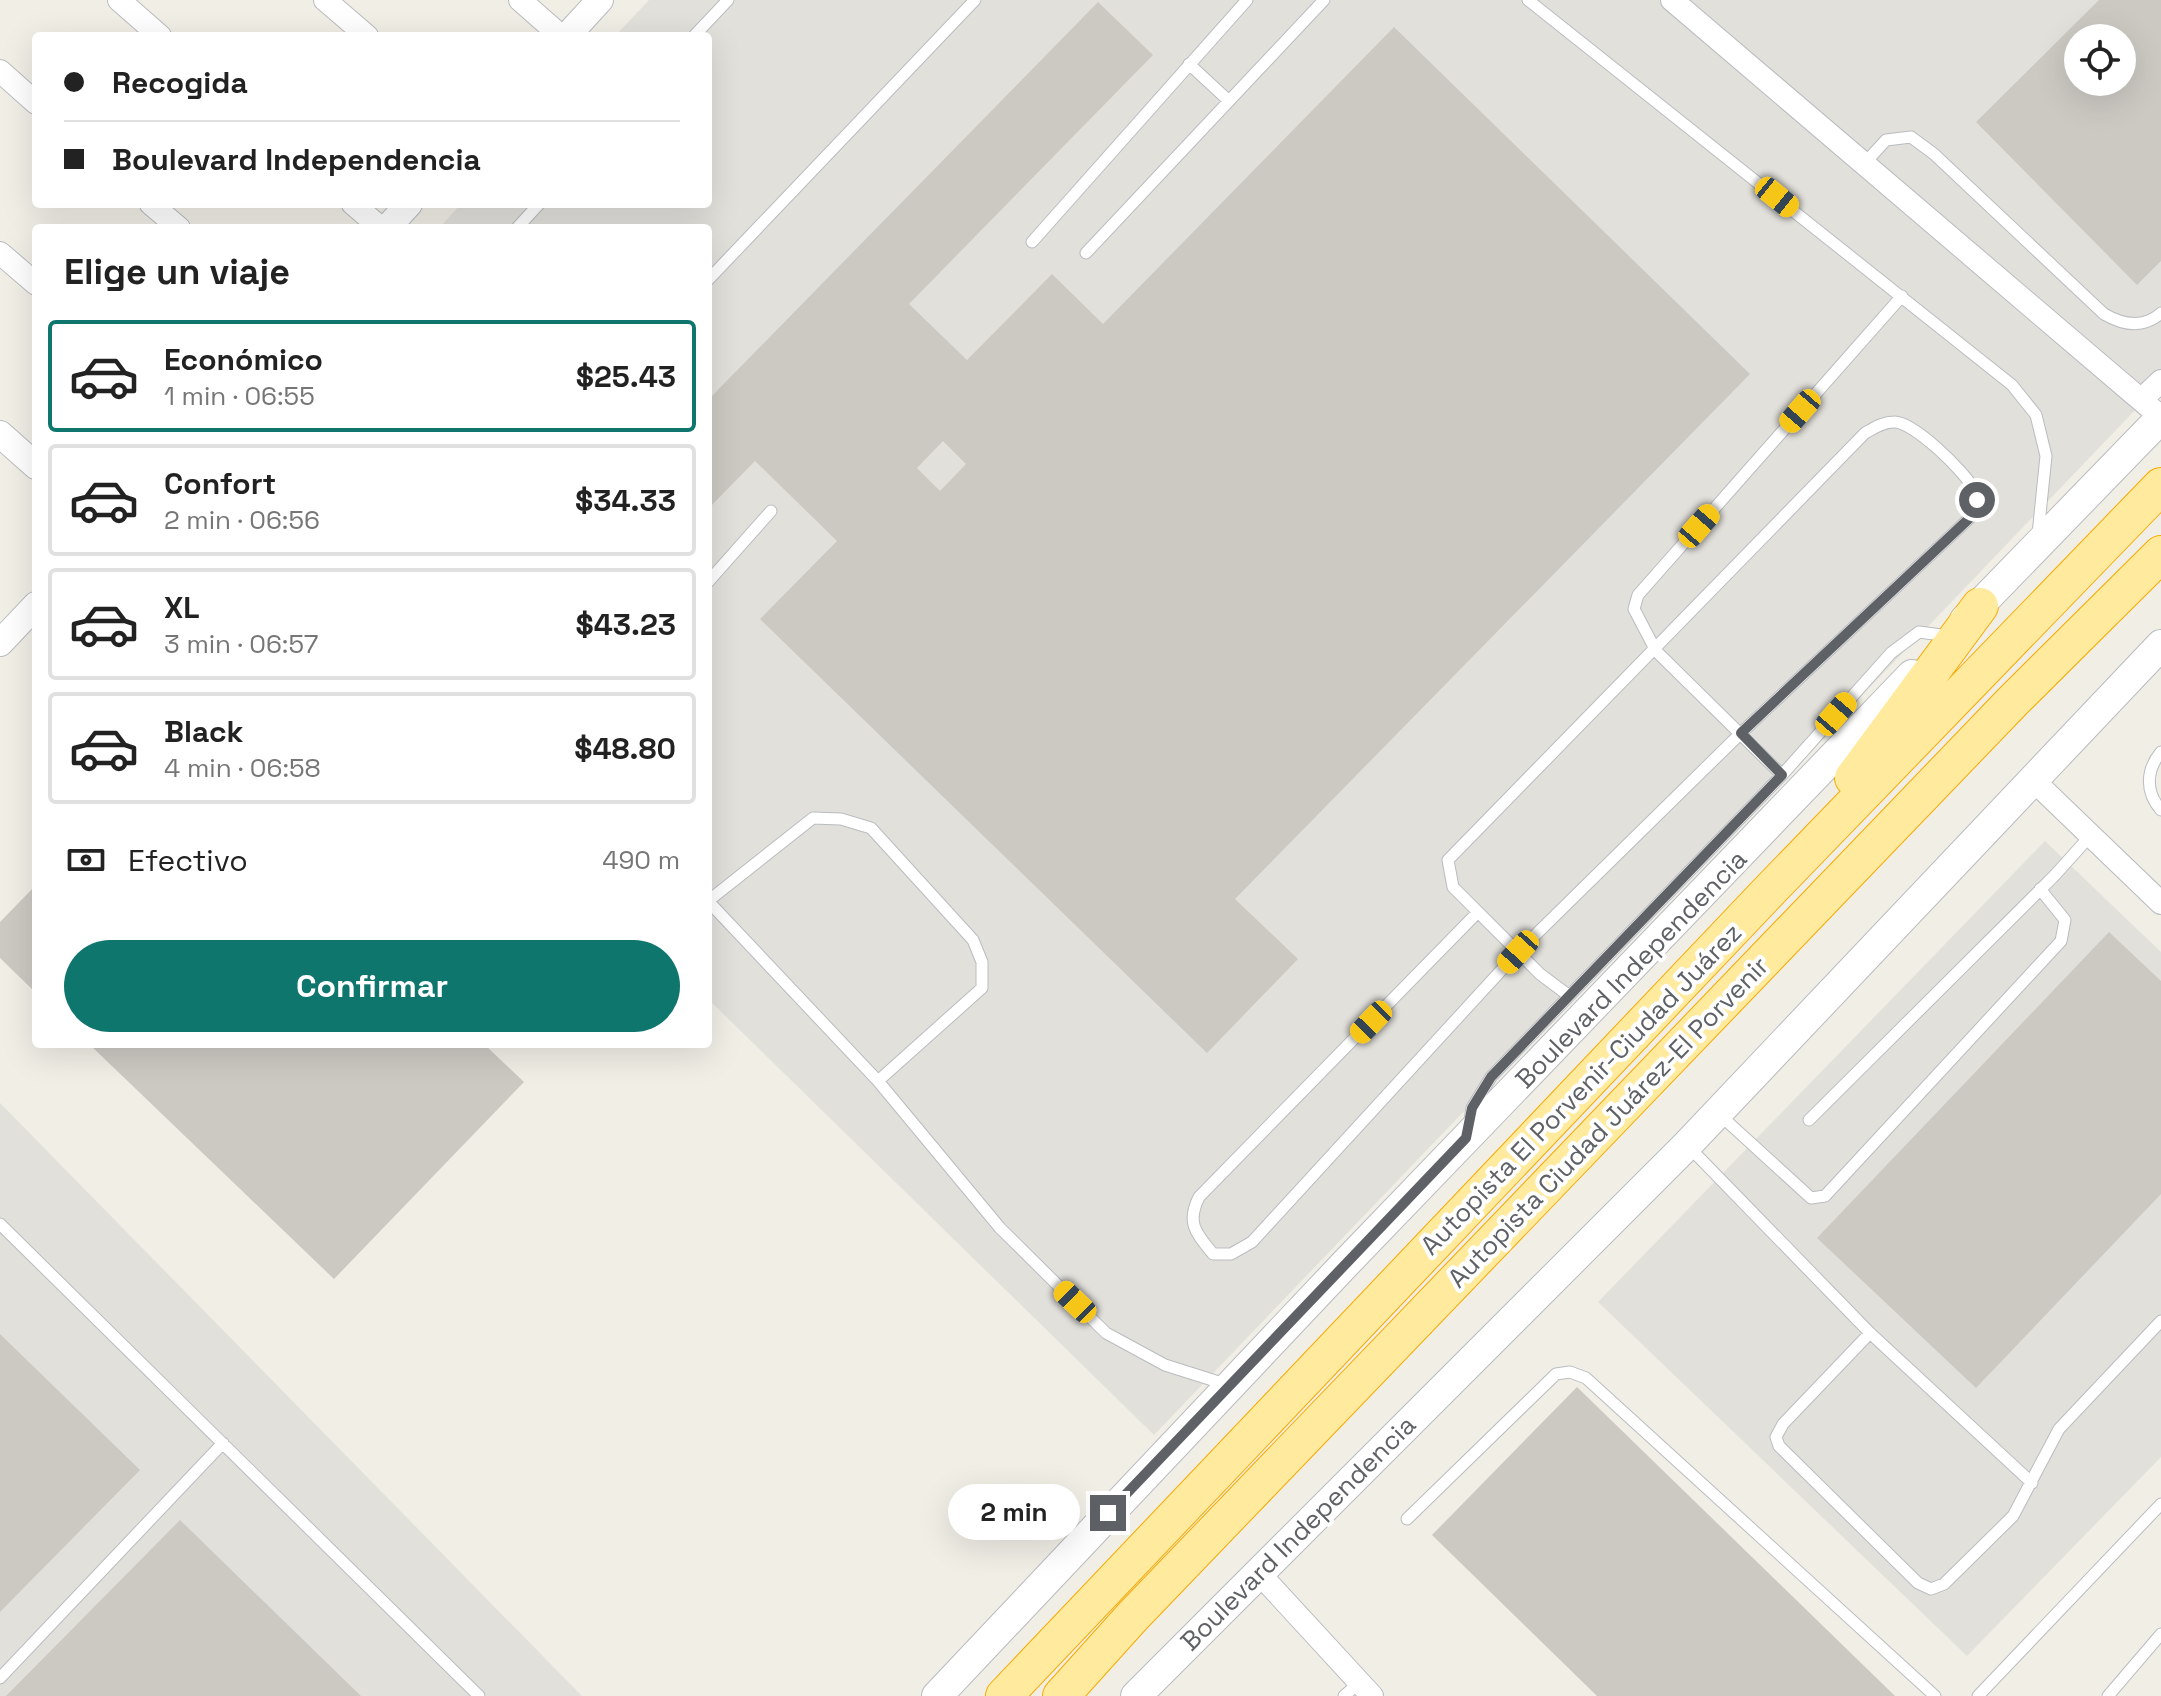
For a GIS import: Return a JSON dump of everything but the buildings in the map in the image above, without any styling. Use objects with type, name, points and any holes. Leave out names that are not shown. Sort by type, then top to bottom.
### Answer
[{"type":"highway","name":"Autopista El Porvenir-Ciudad Juárez","points":[[1004,1696],[1771,889],[2161,486]]},
{"type":"highway","name":"Autopista Ciudad Juárez-El Porvenir","points":[[1061,1696],[1144,1605],[1991,724],[2161,554]]},
{"type":"highway","points":[[1771,889],[1980,606]]},
{"type":"main road","name":"Boulevard Independencia","points":[[937,1696],[1466,1138],[1683,896],[1980,606],[2154,412]]},
{"type":"main road","name":"Boulevard Independencia","points":[[1136,1696],[1257,1571],[1519,1316],[1687,1145],[2161,645]]},
{"type":"street","points":[[119,0],[155,32]]},
{"type":"street","points":[[325,0],[362,32]]},
{"type":"street","points":[[520,0],[559,32]]},
{"type":"street","points":[[568,32],[600,0]]},
{"type":"street","points":[[1672,0],[2154,412],[2161,381]]},
{"type":"street","points":[[0,71],[32,99]]},
{"type":"street","points":[[156,208],[174,224]]},
{"type":"street","points":[[358,208],[376,224]]},
{"type":"street","points":[[391,224],[405,208]]},
{"type":"street","points":[[0,253],[32,281]]},
{"type":"street","points":[[0,434],[32,462]]},
{"type":"street","points":[[3,634],[32,609]]},
{"type":"street","points":[[2034,781],[2161,903]]},
{"type":"street","points":[[1257,1571],[1358,1692]]},
{"type":"lane","points":[[698,32],[728,0]]},
{"type":"lane","points":[[712,276],[975,0]]},
{"type":"lane","points":[[1032,242],[1247,0]]},
{"type":"lane","points":[[1086,253],[1324,0]]},
{"type":"lane","points":[[1528,0],[2012,385],[2036,415],[2046,456],[2037,546]]},
{"type":"lane","points":[[1189,64],[1229,101]]},
{"type":"lane","points":[[1864,164],[1886,140],[1911,137],[1934,154],[2104,314],[2120,323],[2141,324],[2161,313]]},
{"type":"lane","points":[[521,224],[535,208]]},
{"type":"lane","points":[[1782,775],[1656,651],[1634,609],[1638,595],[1902,296]]},
{"type":"lane","points":[[1478,912],[1199,1197],[1192,1212],[1192,1228],[1213,1254],[1231,1254],[1252,1242],[1518,952],[1741,733],[1975,513],[1977,500],[1972,486],[1911,426],[1895,421],[1880,424],[1865,433],[1656,651],[1448,860],[1453,887],[1478,912],[1518,952],[1568,995]]},
{"type":"lane","points":[[712,577],[771,511]]},
{"type":"lane","points":[[1466,1138],[1472,1108],[1480,1091],[1568,995],[1683,896],[1782,775],[1899,646],[1919,632],[1949,636]]},
{"type":"lane","points":[[2161,752],[2154,761],[2149,783],[2154,802],[2161,810]]},
{"type":"lane","points":[[712,898],[813,818],[841,819],[871,828],[973,940],[982,962],[982,988],[878,1081]]},
{"type":"lane","points":[[1809,1120],[2091,834]]},
{"type":"lane","points":[[1717,1112],[1811,1198],[1825,1196],[2061,941],[2065,920],[2040,889]]},
{"type":"lane","points":[[712,905],[878,1081],[1000,1228],[1106,1333],[1165,1365],[1230,1385]]},
{"type":"lane","points":[[1687,1145],[1870,1333],[2032,1483]]},
{"type":"lane","points":[[0,1224],[479,1696]]},
{"type":"lane","points":[[1870,1333],[1783,1424],[1776,1437],[1779,1446],[1918,1583],[1931,1589],[1944,1584],[2013,1516],[2059,1429],[2161,1321]]},
{"type":"lane","points":[[1407,1519],[1556,1374],[1578,1375],[1586,1378],[1935,1696]]},
{"type":"lane","points":[[0,1678],[223,1443]]},
{"type":"lane","points":[[1981,1695],[2161,1504]]},
{"type":"lane","points":[[2108,1696],[2161,1634]]},
{"type":"shaded area","points":[[649,0],[2161,0],[2161,383],[1154,1435],[712,1003],[712,224],[443,224],[457,208],[712,208],[712,32],[619,32]]},
{"type":"shaded area","points":[[2045,841],[2161,952],[2161,1457],[1967,1656],[1598,1302]]},
{"type":"shaded area","points":[[0,1103],[582,1696],[0,1696]]},
{"type":"route","points":[[1108,1513],[1466,1138],[1472,1108],[1491,1077],[1782,775],[1741,733],[1975,513],[1977,500]]}]
